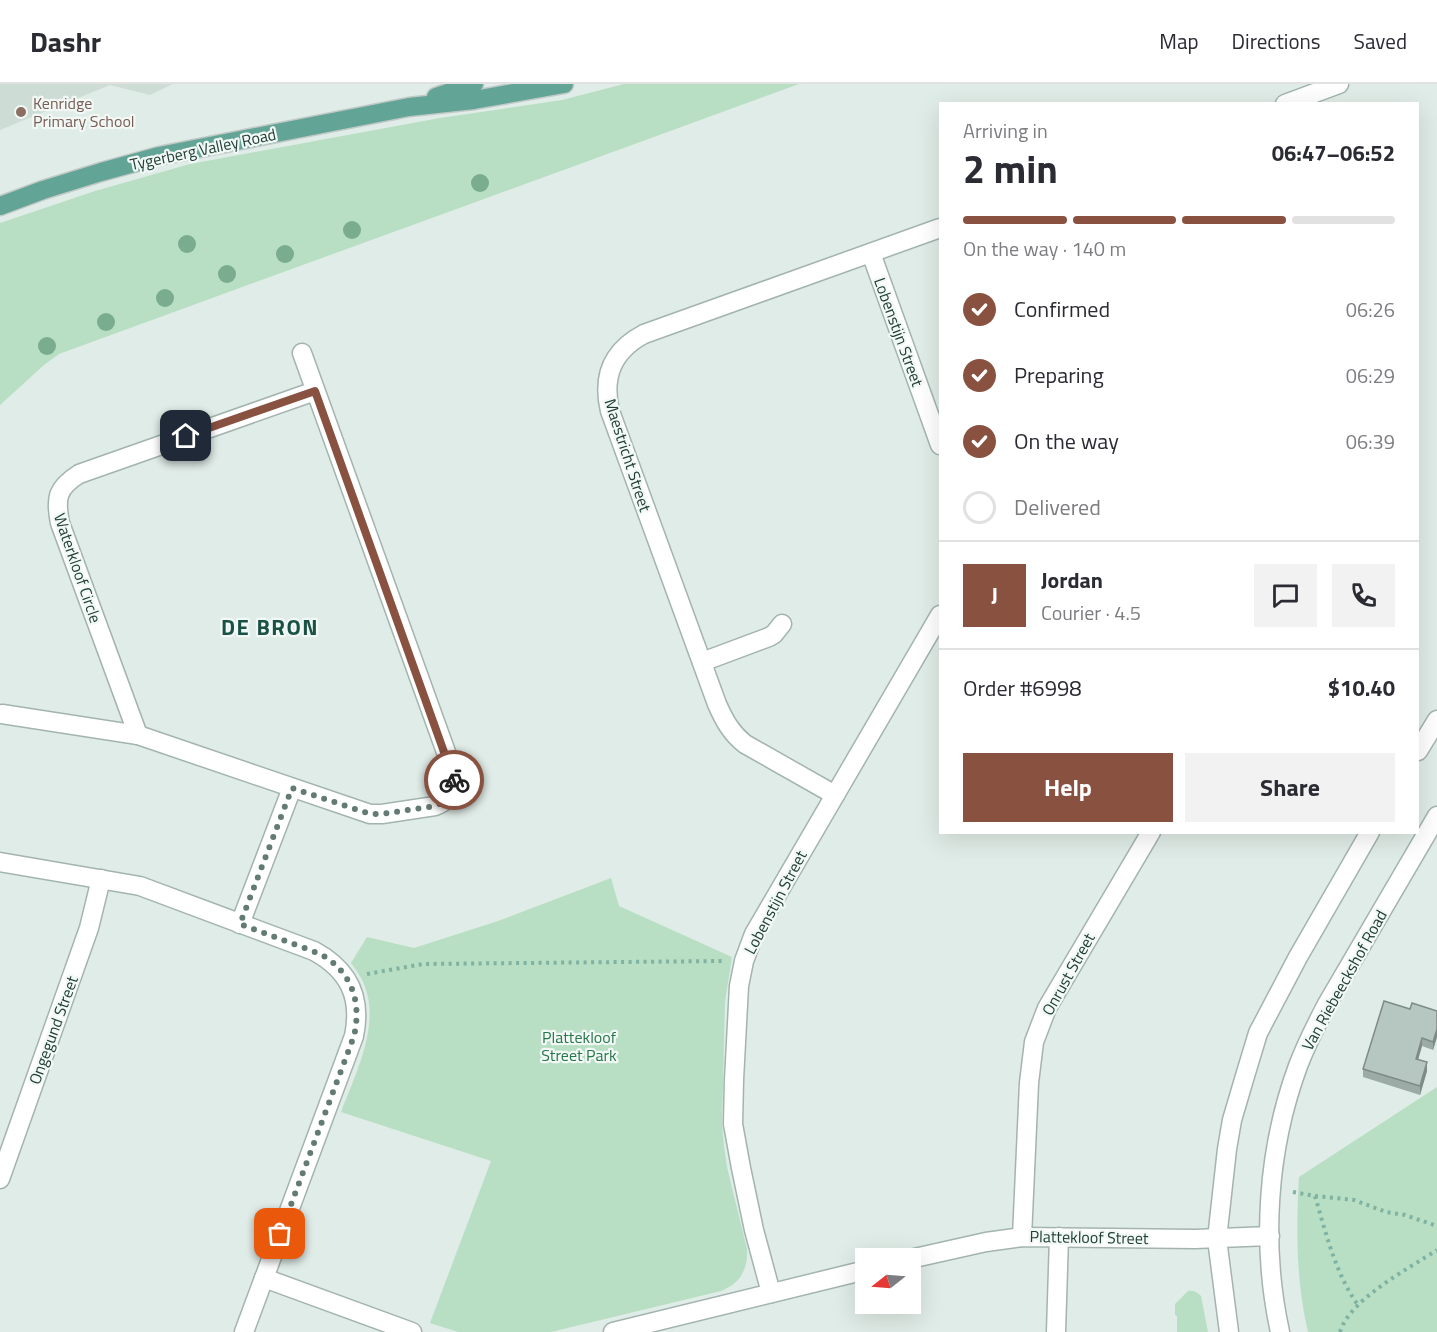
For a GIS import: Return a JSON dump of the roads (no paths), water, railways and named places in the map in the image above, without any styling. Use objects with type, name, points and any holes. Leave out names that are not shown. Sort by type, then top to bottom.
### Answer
[{"type":"main road","name":"Tygerberg Valley Road","points":[[409,107],[474,84]]},
{"type":"main road","name":"Tygerberg Valley Road","points":[[0,206],[92,175],[159,156],[409,107],[474,100],[564,84]]},
{"type":"street","points":[[1290,102],[1339,84]]},
{"type":"street","name":"Maestricht Street","points":[[835,795],[745,744],[736,737],[724,721],[610,411],[607,398],[609,372],[622,349],[632,340],[644,334],[939,228]]},
{"type":"street","name":"Lobenstijn Street","points":[[871,253],[939,442]]},
{"type":"street","points":[[2,714],[138,735],[370,814],[426,808],[442,804],[452,794],[455,777],[302,353]]},
{"type":"street","name":"Waterkloof Circle","points":[[138,735],[60,523],[57,507],[60,491],[68,481],[79,474],[315,391]]},
{"type":"street","name":"Lobenstijn Street","points":[[771,1293],[752,1220],[734,1124],[733,1091],[739,986],[744,961],[754,934],[939,617]]},
{"type":"street","points":[[702,662],[769,637],[782,624]]},
{"type":"street","points":[[1419,750],[1437,720]]},
{"type":"street","points":[[240,924],[292,788]]},
{"type":"street","name":"Van Riebeeckshof Road","points":[[1280,1332],[1270,1268],[1270,1188],[1287,1103],[1298,1067],[1327,1004],[1437,816]]},
{"type":"street","name":"Onrust Street","points":[[1022,1237],[1029,1083],[1034,1042],[1047,1008],[1149,834]]},
{"type":"street","points":[[1229,1332],[1217,1239],[1232,1120],[1258,1033],[1298,957],[1369,834]]},
{"type":"street","points":[[0,862],[140,886],[320,955],[337,966],[346,977],[353,992],[357,1011],[354,1036],[244,1332]]},
{"type":"street","name":"Ongegund Street","points":[[0,1179],[89,928],[101,879]]},
{"type":"street","name":"Plattekloof Street","points":[[921,1257],[986,1242],[1022,1237],[1217,1239],[1270,1236]]},
{"type":"street","points":[[1056,1332],[1059,1237]]},
{"type":"street","points":[[614,1332],[855,1273]]},
{"type":"street","points":[[264,1278],[412,1332]]},
{"type":"place","name":"Kenridge Primary School","points":[[21,112]]},
{"type":"district","name":"DE BRON","points":[[270,627]]},
{"type":"park label","name":"Plattekloof Street Park","points":[[579,1046]]}]
